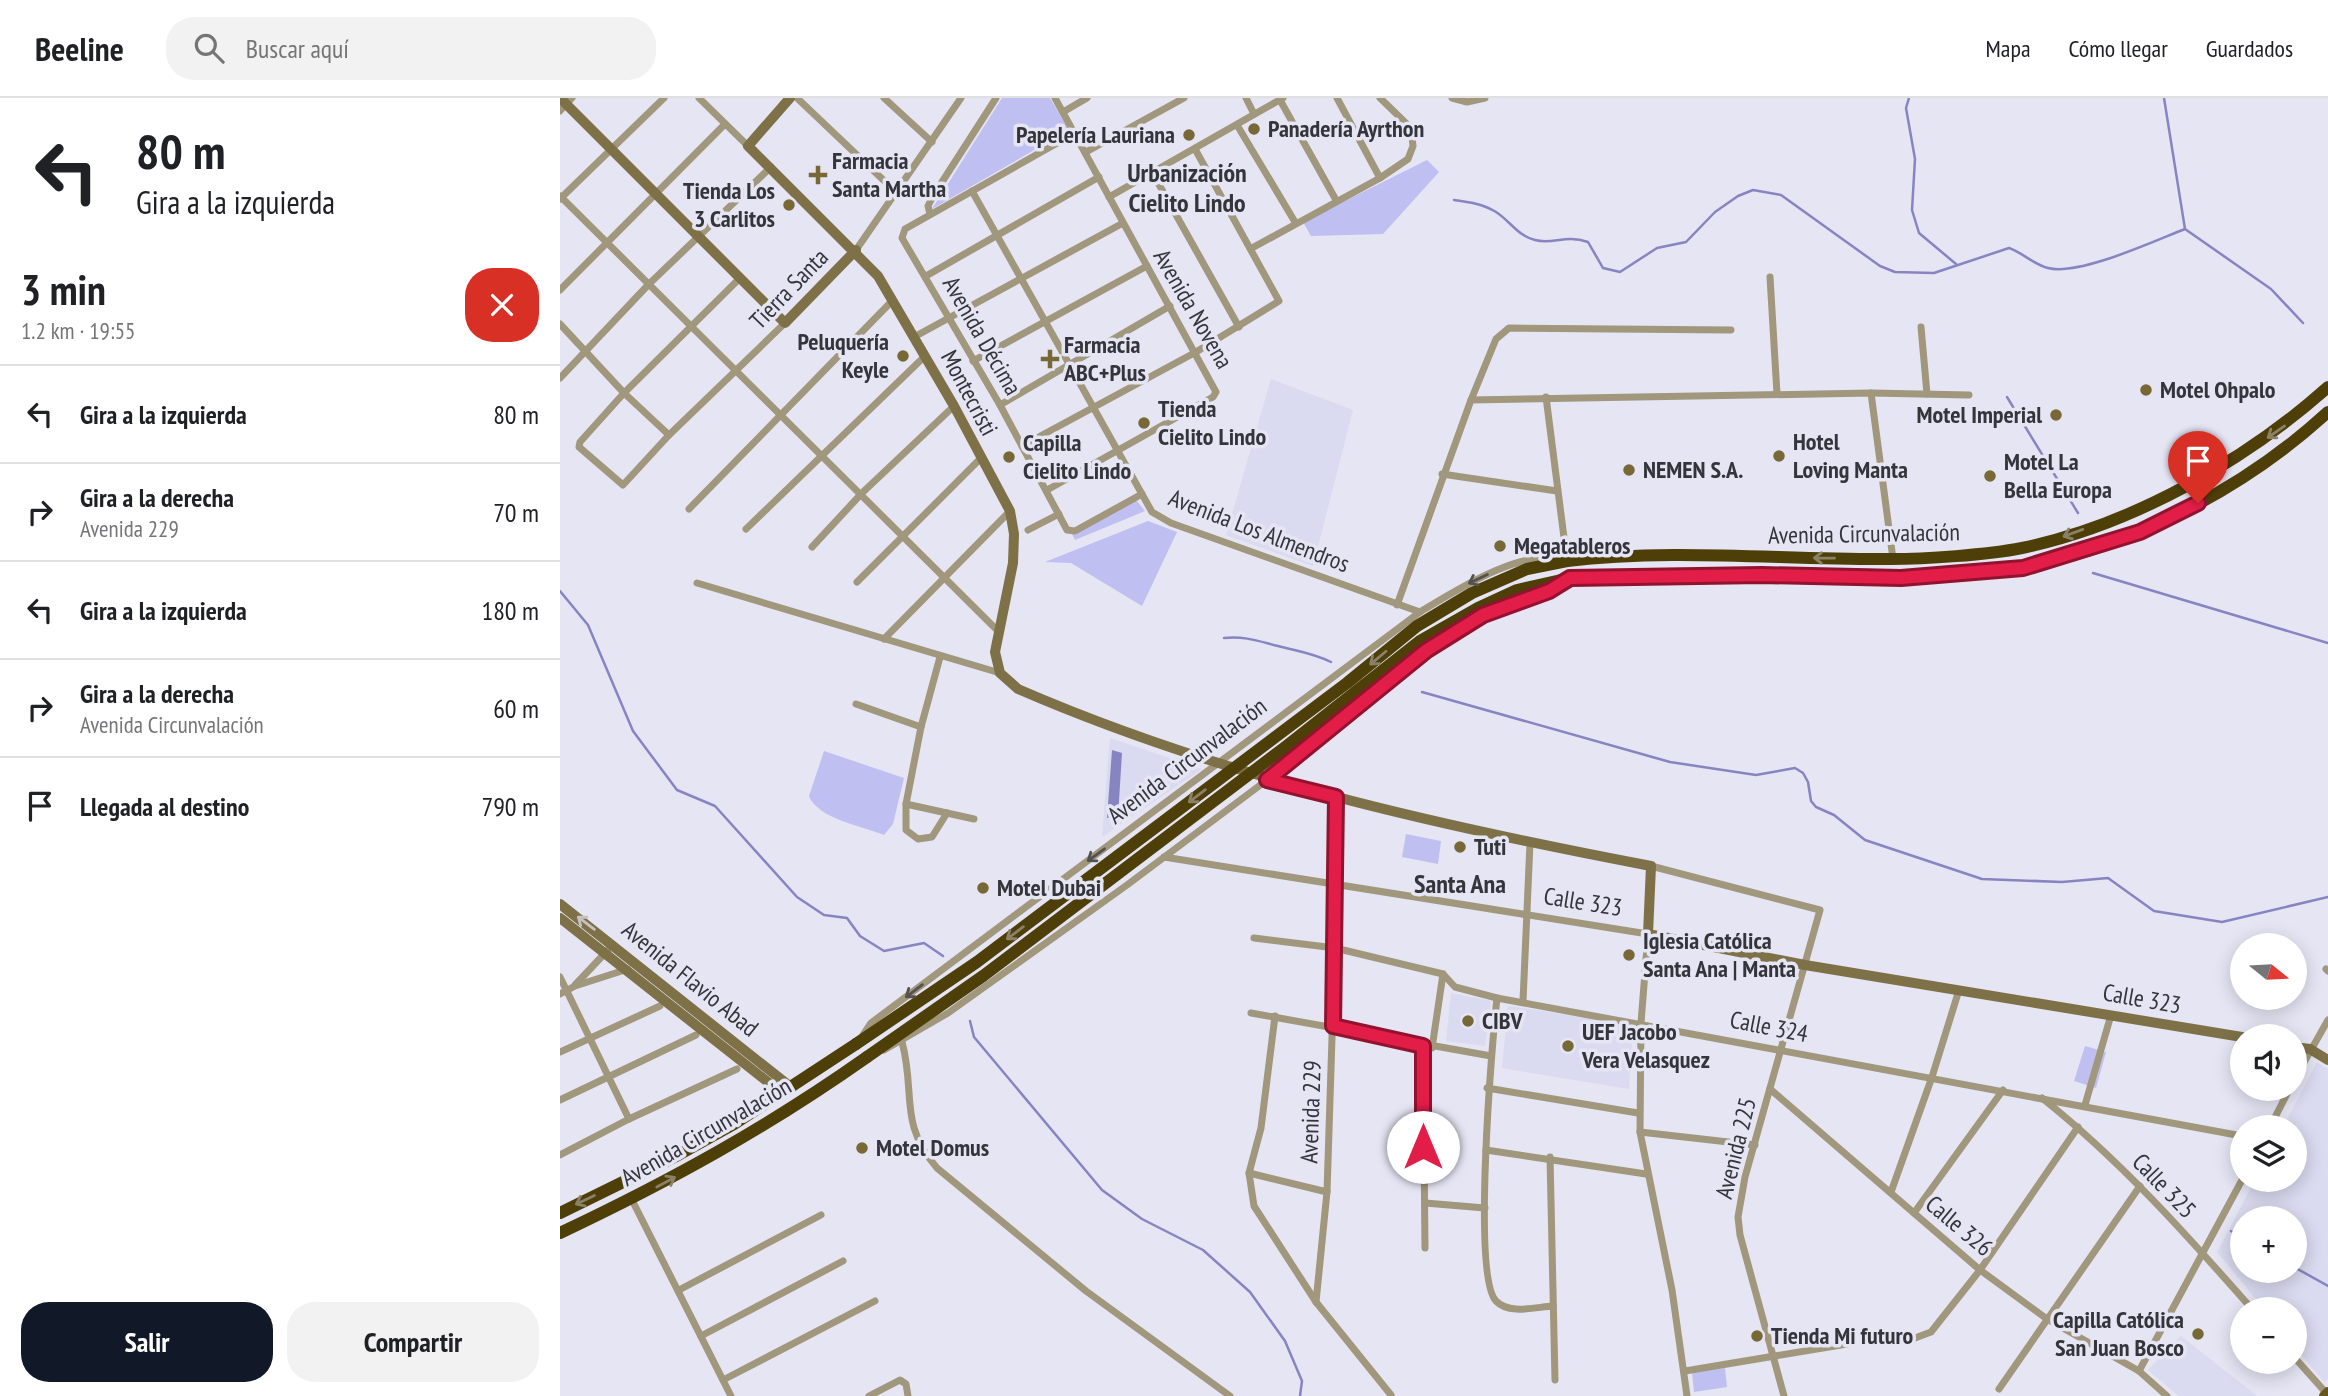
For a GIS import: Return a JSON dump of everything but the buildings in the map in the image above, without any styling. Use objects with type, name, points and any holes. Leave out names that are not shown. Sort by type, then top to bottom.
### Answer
[{"type":"highway","name":"Avenida Circunvalación","points":[[560,1213],[678,1155],[788,1091],[988,954],[1347,683],[1417,626],[1483,588],[1527,569],[1620,554],[1893,559],[2020,549],[2129,512],[2249,450],[2286,425],[2328,387]]},
{"type":"highway","name":"Avenida Circunvalación","points":[[561,1229],[632,1200],[730,1147],[867,1057],[983,976],[1284,748],[1420,641],[1478,608],[1517,590],[1570,578],[1762,575],[1901,578],[2023,568],[2140,532],[2198,503],[2264,464],[2297,440],[2328,412]]},
{"type":"highway","points":[[1869,559],[1870,577]]},
{"type":"street","points":[[664,98],[560,198],[781,412],[997,630]]},
{"type":"street","name":"Montecristi","points":[[699,98],[856,250],[878,276],[954,406],[1010,512],[1014,534],[1013,563],[997,630],[995,652],[1000,673]]},
{"type":"street","points":[[748,146],[790,98]]},
{"type":"street","points":[[796,98],[897,193]]},
{"type":"street","points":[[884,98],[932,142]]},
{"type":"street","name":"Tierra Santa","points":[[624,393],[578,444],[621,486],[856,250],[961,98]]},
{"type":"street","points":[[996,98],[933,196],[928,205],[930,214],[1074,133]]},
{"type":"street","name":"Avenida Novena","points":[[1055,98],[1216,392],[1213,397],[1118,452]]},
{"type":"street","points":[[1063,112],[1087,98]]},
{"type":"street","points":[[1086,152],[1184,98]]},
{"type":"street","points":[[1246,98],[1254,114]]},
{"type":"street","points":[[1337,98],[1380,178]]},
{"type":"street","points":[[1252,248],[1295,222],[1380,178],[1408,159],[1414,135],[1411,128],[1380,98]]},
{"type":"street","points":[[1453,98],[1468,102],[1485,98]]},
{"type":"street","points":[[1109,197],[1282,99],[1336,200]]},
{"type":"street","points":[[565,103],[785,323]]},
{"type":"street","points":[[560,290],[726,124]]},
{"type":"street","points":[[1237,125],[1295,222]]},
{"type":"street","points":[[1022,446],[1196,352],[1279,301],[1195,149]]},
{"type":"street","points":[[560,378],[698,235],[771,167]]},
{"type":"street","points":[[1152,172],[1239,327]]},
{"type":"street","points":[[926,276],[1099,177]]},
{"type":"street","name":"Avenida Los Almendros","points":[[972,191],[1018,278],[1152,512],[1171,523],[1420,612]]},
{"type":"street","name":"Avenida Décima","points":[[930,214],[905,229],[902,238],[1000,405],[1067,530],[1075,531],[1142,494]]},
{"type":"street","points":[[914,337],[1123,223]]},
{"type":"street","points":[[973,361],[1147,266]]},
{"type":"street","points":[[1770,277],[1777,394]]},
{"type":"street","points":[[624,393],[740,278]]},
{"type":"street","points":[[690,509],[781,412],[892,301]]},
{"type":"street","points":[[1000,405],[1170,306]]},
{"type":"street","points":[[560,324],[624,393],[669,435]]},
{"type":"street","points":[[1920,327],[1927,394]]},
{"type":"street","points":[[1396,605],[1471,400],[1496,339],[1509,328],[1731,330]]},
{"type":"street","points":[[746,529],[925,356]]},
{"type":"street","points":[[1871,393],[1893,559]]},
{"type":"street","points":[[1471,400],[1871,393],[1969,395]]},
{"type":"street","points":[[1546,397],[1567,561]]},
{"type":"street","points":[[813,547],[862,494],[954,406]]},
{"type":"street","points":[[1047,490],[1118,452]]},
{"type":"street","points":[[857,582],[980,459]]},
{"type":"street","points":[[1442,474],[1557,491]]},
{"type":"street","points":[[884,639],[1010,512]]},
{"type":"street","points":[[1028,530],[1059,514]]},
{"type":"street","name":"Avenida Circunvalación","points":[[856,1044],[871,1023],[1420,612],[1504,568],[1542,558],[1556,557],[1567,561]]},
{"type":"street","name":"Avenida Circunvalación","points":[[867,1057],[902,1042],[1030,956],[1267,780],[1427,650],[1483,615],[1549,591],[1570,578]]},
{"type":"street","points":[[697,583],[1000,673],[1018,689],[1046,701],[1216,765],[1267,780],[1530,843],[1651,866],[1641,1023],[1640,1132],[1646,1174],[1672,1290],[1687,1396]]},
{"type":"street","points":[[940,657],[921,727],[906,804],[906,830],[918,839],[932,837],[947,813]]},
{"type":"street","points":[[856,705],[921,727]]},
{"type":"street","name":"Avenida 229","points":[[1316,1302],[1327,1192],[1337,883],[1336,797]]},
{"type":"street","points":[[906,804],[974,819]]},
{"type":"street","points":[[1523,1001],[1530,843]]},
{"type":"street","name":"Calle 323","points":[[1164,857],[1648,934],[1805,965],[2230,1036]]},
{"type":"street","name":"Avenida 225","points":[[1651,866],[1820,910],[1755,1145],[1738,1217],[1784,1396]]},
{"type":"street","name":"Avenida Flavio Abad","points":[[560,904],[615,945],[632,966],[788,1091]]},
{"type":"street","name":"Avenida Flavio Abad","points":[[560,918],[605,953],[632,966]]},
{"type":"street","name":"Calle 324","points":[[1254,938],[1335,948],[1443,974],[1449,982],[1464,991],[1497,998],[2230,1134]]},
{"type":"street","points":[[575,986],[615,945]]},
{"type":"street","points":[[563,992],[632,966]]},
{"type":"street","points":[[1432,1048],[1443,974]]},
{"type":"street","points":[[560,977],[563,992],[590,1038],[629,1119]]},
{"type":"street","points":[[1891,1192],[1932,1077],[1959,990]]},
{"type":"street","points":[[1497,998],[1487,1088],[1485,1208],[1488,1282],[1493,1298],[1507,1309],[1553,1306]]},
{"type":"street","points":[[560,1052],[660,1006]]},
{"type":"street","points":[[1251,1013],[1333,1026],[1432,1048],[1491,1056]]},
{"type":"street","points":[[2085,1105],[2111,1015]]},
{"type":"street","points":[[1275,1016],[1261,1128],[1249,1173],[1254,1206],[1316,1302],[1391,1395]]},
{"type":"street","points":[[2307,1055],[2328,1020]]},
{"type":"street","points":[[560,1100],[696,1035]]},
{"type":"street","points":[[902,1042],[910,1071],[907,1104],[912,1127],[923,1152],[937,1168],[1086,1291],[1230,1396]]},
{"type":"street","points":[[1423,1046],[1425,1248]]},
{"type":"street","points":[[2307,1048],[2328,1060]]},
{"type":"street","points":[[560,1156],[629,1119],[737,1069]]},
{"type":"street","points":[[1487,1088],[1639,1113]]},
{"type":"street","name":"Calle 326","points":[[1770,1089],[1980,1270],[2047,1319],[2139,1371]]},
{"type":"street","points":[[1914,1213],[2003,1090]]},
{"type":"street","name":"Calle 325","points":[[2041,1097],[2078,1127],[2140,1186],[2241,1297]]},
{"type":"street","points":[[1891,1340],[1931,1332],[1980,1270],[2078,1127]]},
{"type":"street","points":[[1640,1132],[1755,1145]]},
{"type":"street","points":[[1486,1150],[1550,1157],[1646,1174]]},
{"type":"street","points":[[1550,1157],[1555,1380]]},
{"type":"street","points":[[1249,1173],[1327,1192]]},
{"type":"street","points":[[1999,1390],[2140,1186]]},
{"type":"street","points":[[2167,1396],[2139,1371],[2235,1192]]},
{"type":"street","points":[[632,1200],[731,1396]]},
{"type":"street","points":[[1425,1203],[1485,1208]]},
{"type":"street","points":[[678,1290],[821,1215]]},
{"type":"street","points":[[701,1336],[843,1261]]},
{"type":"street","points":[[723,1380],[875,1301]]},
{"type":"street","points":[[1685,1371],[1853,1343]]},
{"type":"street","points":[[2307,1372],[2327,1394]]},
{"type":"street","points":[[869,1396],[900,1380],[906,1384],[908,1396]]},
{"type":"shaded area","points":[[1002,98],[1050,98],[1069,130],[932,209]]},
{"type":"shaded area","points":[[1427,160],[1439,172],[1383,234],[1311,236],[1303,222]]},
{"type":"shaded area","points":[[1271,379],[1353,410],[1313,566],[1226,535]]},
{"type":"shaded area","points":[[1136,500],[1145,511],[1075,540],[1072,534]]},
{"type":"shaded area","points":[[1148,521],[1177,532],[1142,606],[1071,563],[1045,562]]},
{"type":"shaded area","points":[[1110,738],[1202,769],[1102,837]]},
{"type":"shaded area","points":[[1112,750],[1122,753],[1118,817],[1107,818]]},
{"type":"shaded area","points":[[824,751],[904,778],[893,824],[884,835],[842,821],[821,811],[814,804],[809,796]]},
{"type":"shaded area","points":[[1406,834],[1441,841],[1438,864],[1402,857]]},
{"type":"shaded area","name":"CIBV","points":[[1451,993],[1491,1001],[1485,1046],[1446,1041]]},
{"type":"shaded area","name":"UEF Jacobo Vera Velasquez","points":[[1508,1006],[1633,1024],[1629,1089],[1502,1068]]},
{"type":"shaded area","points":[[2085,1046],[2106,1052],[2096,1088],[2074,1081]]},
{"type":"shaded area","points":[[2317,1062],[2328,1069],[2328,1379],[2324,1382],[2307,1362],[2307,1297],[2254,1297],[2243,1283],[2307,1283],[2307,1206],[2241,1206],[2249,1192],[2307,1192],[2307,1115],[2289,1115],[2297,1101],[2307,1101],[2307,1081]]},
{"type":"shaded area","points":[[2230,1227],[2230,1268],[2217,1252]]},
{"type":"shaded area","points":[[2181,1336],[2257,1396],[2179,1396],[2148,1370]]},
{"type":"shaded area","points":[[1725,1368],[1727,1387],[1694,1392],[1692,1372]]},
{"type":"waterway","points":[[1909,98],[1906,108],[1915,159],[1912,210],[1919,233],[1956,264]]},
{"type":"waterway","points":[[2164,98],[2185,229],[2271,289],[2303,323]]},
{"type":"waterway","points":[[1454,200],[1491,209],[1514,228],[1535,240],[1573,239],[1588,242],[1603,268],[1620,272],[1657,248],[1686,242],[1715,212],[1738,196],[1753,190],[1781,195],[1880,266],[1895,272],[1934,273],[2009,248],[2048,268],[2078,267],[2116,256],[2185,229]]},
{"type":"waterway","points":[[2007,397],[2078,513]]},
{"type":"waterway","points":[[2093,573],[2328,643]]},
{"type":"waterway","points":[[560,591],[588,625],[633,731],[677,790],[715,806],[797,897],[824,915],[847,918],[860,936],[884,951],[924,943],[943,956]]},
{"type":"waterway","points":[[1224,638],[1258,641],[1311,654],[1331,662]]},
{"type":"waterway","points":[[1422,692],[1670,762],[1756,775],[1795,768],[1803,773],[1808,782],[1811,801],[1816,807],[1834,815],[1865,840],[1982,879],[2062,882],[2108,878],[2154,911],[2222,922],[2328,897]]},
{"type":"waterway","points":[[970,1021],[974,1037],[1102,1190],[1142,1219],[1203,1250],[1250,1292],[1285,1341],[1302,1381],[1300,1396]]},
{"type":"waterway","points":[[2307,1274],[2328,1286]]},
{"type":"place","name":"Panadería Ayrthon","points":[[1254,129]]},
{"type":"place","name":"Papelería Lauriana","points":[[1189,135]]},
{"type":"place","name":"Farmacia Santa Martha","points":[[818,175]]},
{"type":"place","name":"Tienda Los 3 Carlitos","points":[[789,205]]},
{"type":"place","name":"Peluquería Keyle","points":[[903,356]]},
{"type":"place","name":"Farmacia ABC+Plus","points":[[1050,359]]},
{"type":"place","name":"Motel Ohpalo","points":[[2146,390]]},
{"type":"place","name":"Motel Imperial","points":[[2056,415]]},
{"type":"place","name":"Tienda Cielito Lindo","points":[[1144,423]]},
{"type":"place","name":"Hotel Loving Manta","points":[[1779,456]]},
{"type":"place","name":"Capilla Cielito Lindo","points":[[1009,457]]},
{"type":"place","name":"NEMEN S.A.","points":[[1629,470]]},
{"type":"place","name":"Motel La Bella Europa","points":[[1990,476]]},
{"type":"place","name":"Megatableros","points":[[1500,546]]},
{"type":"place","name":"Tuti","points":[[1460,847]]},
{"type":"place","name":"Motel Dubai","points":[[983,888]]},
{"type":"place","name":"Iglesia Católica Santa Ana | Manta","points":[[1629,955]]},
{"type":"place","name":"CIBV","points":[[1468,1021]]},
{"type":"place","name":"UEF Jacobo Vera Velasquez","points":[[1568,1046]]},
{"type":"place","name":"Motel Domus","points":[[862,1148]]},
{"type":"place","name":"Capilla Católica San Juan Bosco","points":[[2198,1334]]},
{"type":"place","name":"Tienda Mi futuro","points":[[1757,1336]]},
{"type":"district","name":"Urbanización Cielito Lindo","points":[[1187,188]]},
{"type":"district","name":"Santa Ana","points":[[1460,884]]},
{"type":"route","points":[[1423,1147],[1423,1046],[1333,1026],[1337,883],[1336,797],[1267,780],[1427,650],[1483,615],[1549,591],[1570,578],[1621,575],[1901,578],[2023,568],[2140,532],[2198,503]]}]
